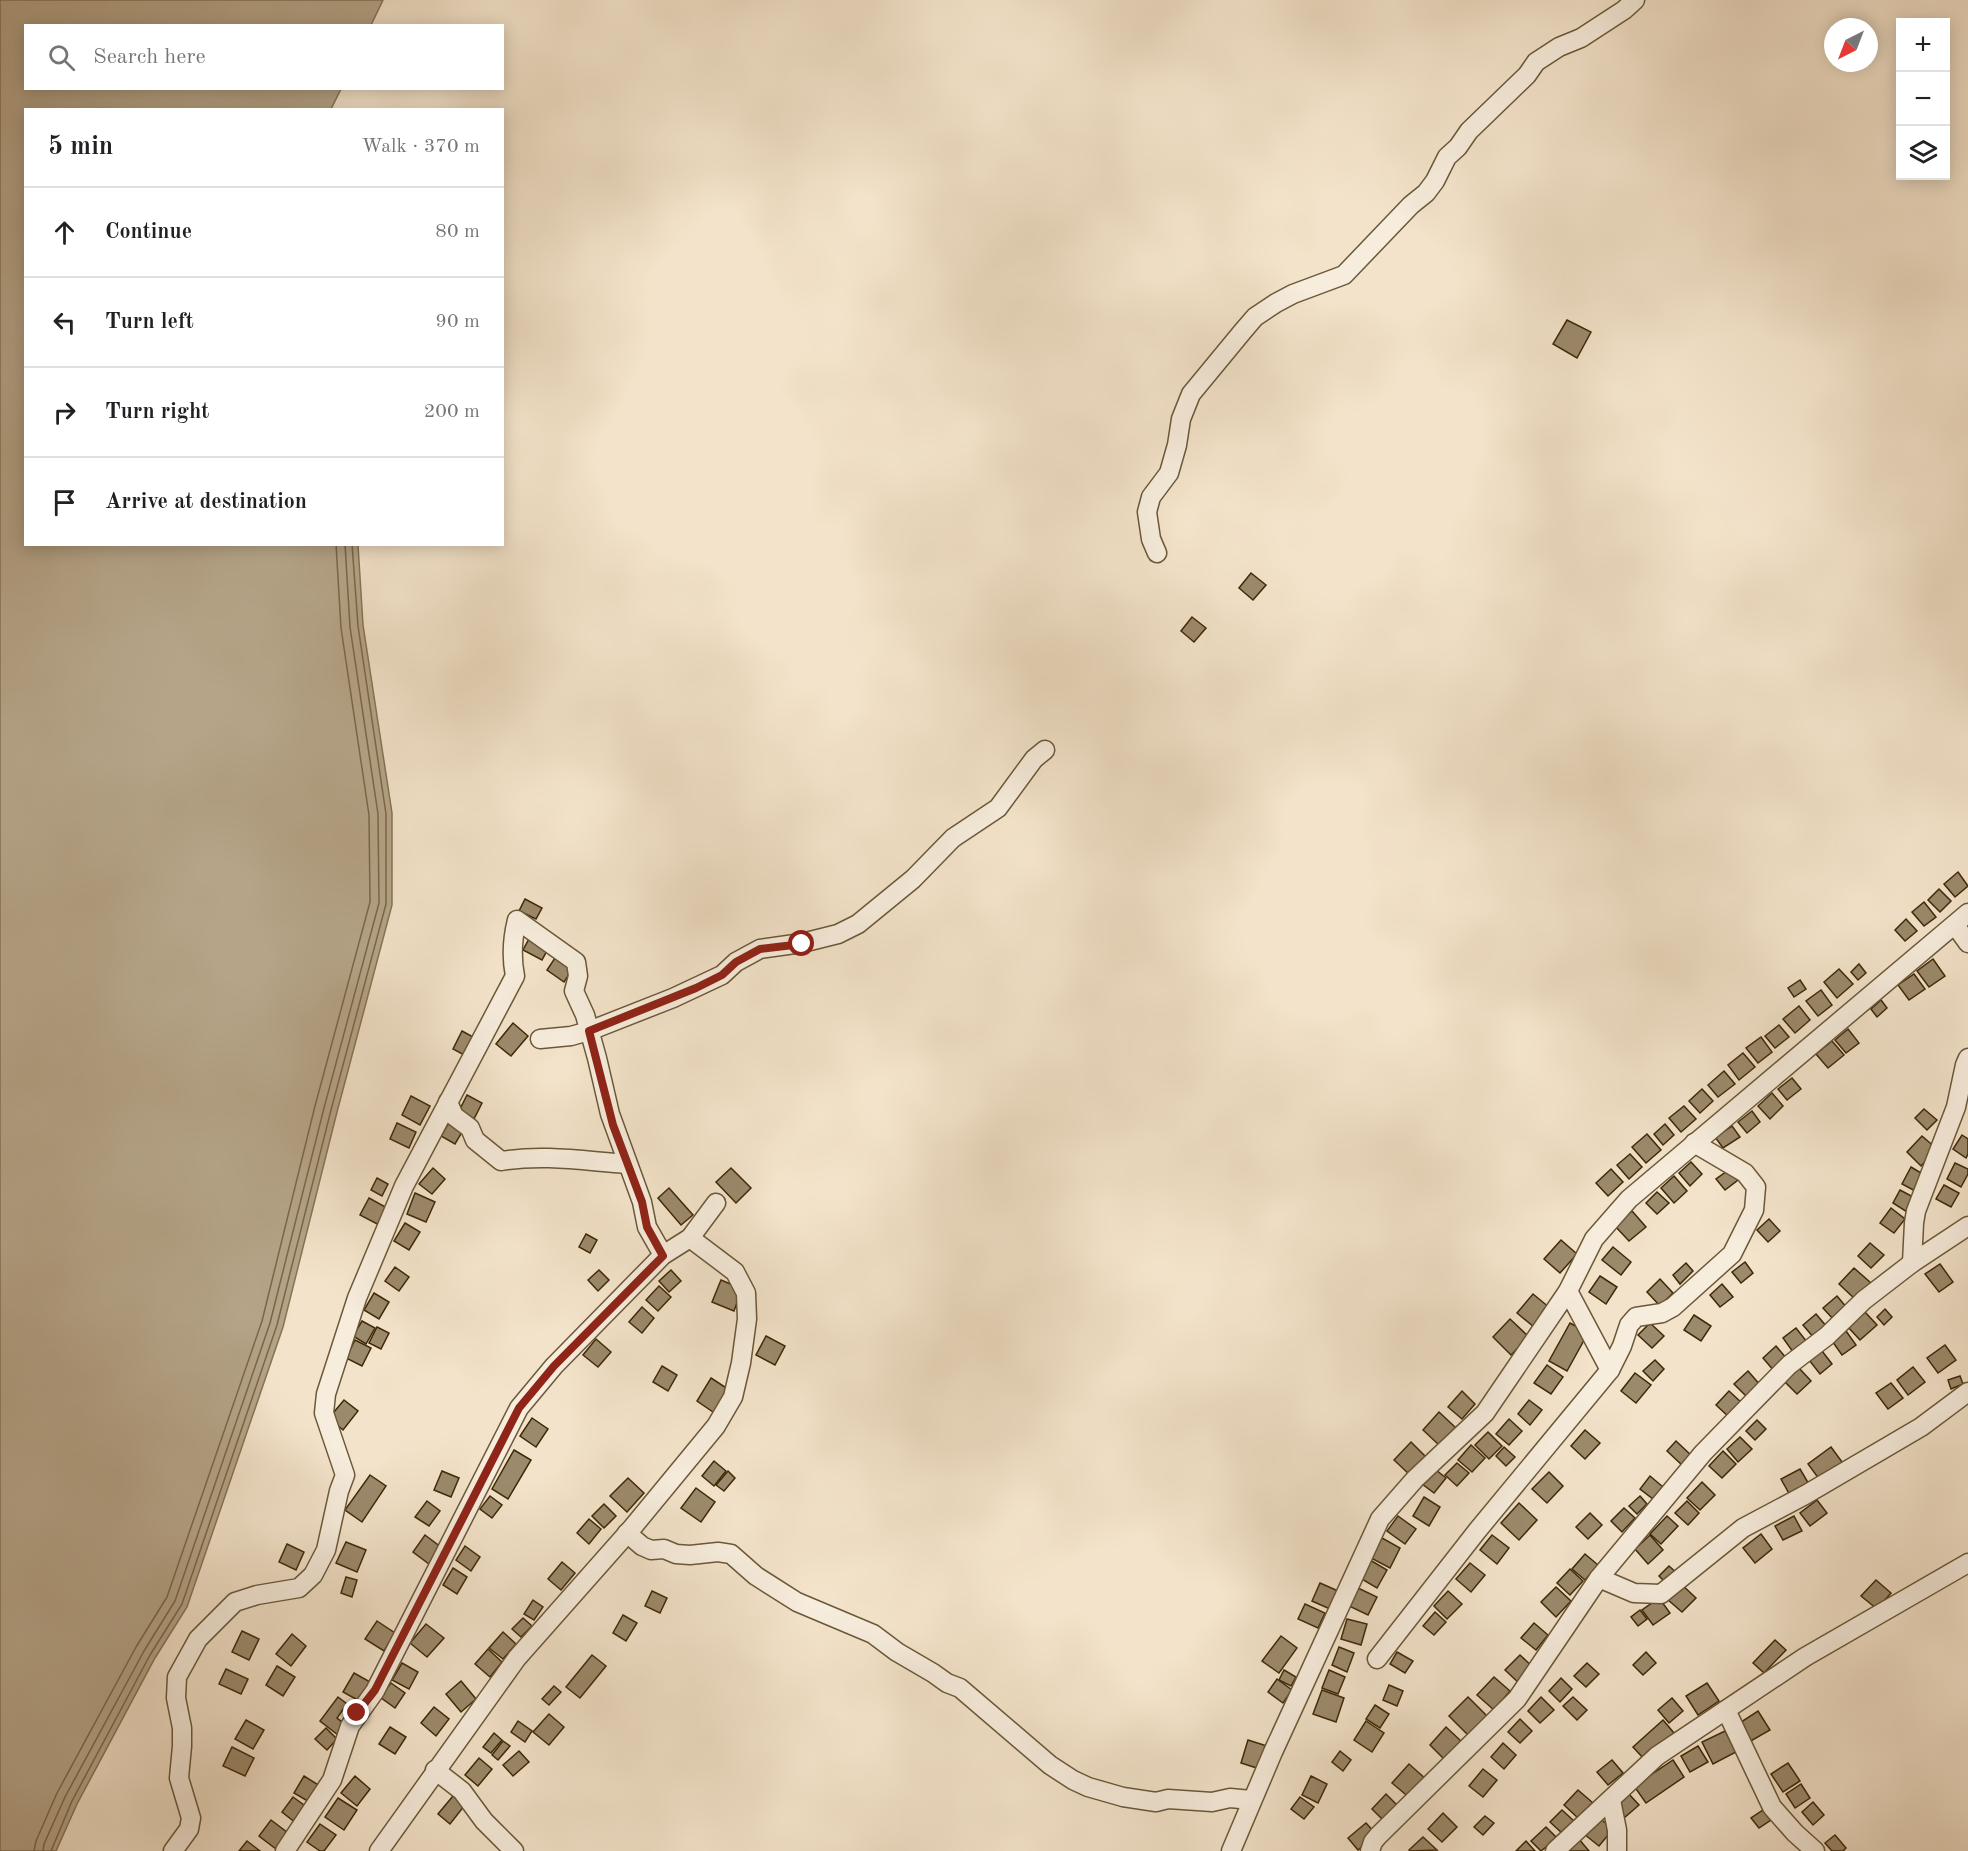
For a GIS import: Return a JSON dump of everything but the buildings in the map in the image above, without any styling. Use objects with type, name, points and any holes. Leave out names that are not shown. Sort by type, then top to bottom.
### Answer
[{"type":"street","points":[[1157,553],[1151,539],[1147,512],[1151,497],[1169,473],[1181,419],[1191,394],[1255,317],[1293,294],[1344,275],[1411,205],[1426,193],[1435,182],[1447,157],[1458,147],[1469,131],[1527,75],[1536,62],[1559,47],[1581,38],[1624,10],[1635,0]]},
{"type":"street","points":[[540,1039],[570,1036],[589,1031],[696,988],[722,975],[736,962],[760,949],[811,941],[838,934],[858,924],[913,879],[952,838],[998,808],[1034,759],[1045,750]]},
{"type":"street","points":[[1231,1851],[1251,1800],[1380,1519],[1415,1479],[1485,1413],[1568,1291],[1594,1239],[1629,1199],[1961,919],[1968,943]]},
{"type":"street","points":[[173,1851],[191,1824],[179,1778],[182,1728],[176,1698],[177,1677],[198,1640],[235,1602],[258,1595],[299,1588],[313,1575],[326,1550],[339,1491],[345,1475],[324,1413],[326,1394],[357,1298],[404,1186],[515,976],[512,939],[517,920],[576,962],[578,976],[574,991],[589,1031],[610,1114],[642,1202],[647,1227],[663,1256]]},
{"type":"street","points":[[1912,1263],[1914,1222],[1917,1211],[1956,1107],[1968,1058]]},
{"type":"street","points":[[448,1102],[454,1116],[470,1128],[475,1140],[501,1161],[555,1157],[627,1164]]},
{"type":"street","points":[[1377,1659],[1477,1531],[1610,1370],[1629,1325],[1636,1317],[1662,1313],[1673,1307],[1732,1254],[1754,1210],[1756,1187],[1745,1173],[1694,1143]]},
{"type":"street","points":[[285,1851],[332,1780],[350,1726],[375,1690],[519,1408],[554,1366],[663,1256],[690,1238],[716,1203]]},
{"type":"street","points":[[1370,1851],[1378,1836],[1517,1699],[1599,1578],[1703,1453],[1789,1365],[1827,1336],[1864,1300],[1912,1263],[1968,1226]]},
{"type":"street","points":[[379,1851],[517,1658],[627,1533],[716,1426],[734,1396],[747,1319],[746,1293],[735,1272],[690,1238]]},
{"type":"street","points":[[1568,1291],[1610,1370]]},
{"type":"street","points":[[1599,1578],[1634,1593],[1661,1593],[1743,1528],[1805,1495],[1921,1427],[1968,1392]]},
{"type":"street","points":[[627,1533],[642,1546],[651,1550],[690,1555],[718,1552],[731,1554],[756,1576],[796,1602],[873,1634],[897,1652],[933,1672],[947,1683],[960,1688],[1050,1765],[1088,1787],[1123,1797],[1156,1802],[1168,1799],[1212,1802],[1230,1798],[1251,1800]]},
{"type":"street","points":[[1555,1851],[1657,1756],[1805,1657],[1968,1563]]},
{"type":"street","points":[[1726,1710],[1772,1807],[1815,1851]]},
{"type":"street","points":[[435,1770],[462,1791],[484,1821],[514,1851]]},
{"type":"street","points":[[1611,1800],[1617,1830],[1617,1851]]},
{"type":"water","points":[[0,0],[383,0],[371,24],[24,24],[24,90],[340,90],[332,108],[24,108],[24,546],[358,546],[363,625],[392,813],[392,905],[283,1327],[187,1607],[155,1658],[77,1804],[56,1851],[0,1851]]},
{"type":"route","points":[[357,1713],[375,1690],[409,1627],[519,1408],[554,1366],[663,1256],[647,1227],[642,1202],[613,1125],[589,1031],[696,988],[722,975],[736,962],[760,949],[802,944]]}]
